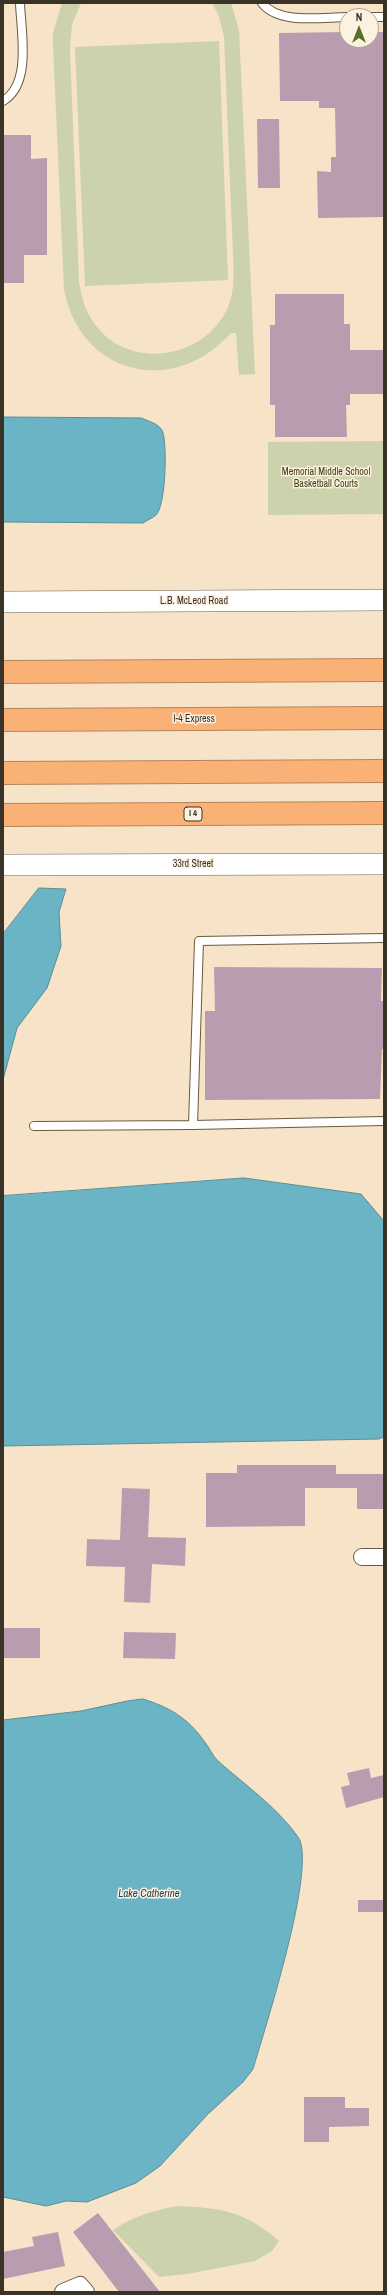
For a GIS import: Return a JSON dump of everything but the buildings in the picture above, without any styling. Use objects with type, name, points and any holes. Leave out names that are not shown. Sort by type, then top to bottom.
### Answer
[{"type":"highway","points":[[3,672],[384,670]]},
{"type":"highway","name":"I-4 Express","points":[[3,720],[384,718]]},
{"type":"highway","points":[[3,773],[384,771]]},
{"type":"highway","name":"I 4","points":[[3,815],[384,813]]},
{"type":"street","name":"L.B. McLeod Road","points":[[3,602],[384,600]]},
{"type":"street","name":"33rd Street","points":[[3,865],[384,864]]},
{"type":"street","points":[[362,1557],[384,1557]]},
{"type":"street","points":[[63,2292],[80,2285],[86,2292]]},
{"type":"lane","points":[[3,102],[16,89],[22,76],[20,3]]},
{"type":"lane","points":[[262,3],[276,14],[286,17],[339,17]]},
{"type":"lane","points":[[193,1125],[199,941],[384,938]]},
{"type":"lane","points":[[34,1126],[193,1125],[384,1121]]},
{"type":"green space","points":[[62,3],[81,3],[72,24],[70,49],[79,281],[82,297],[94,323],[108,338],[124,348],[142,353],[161,354],[179,350],[197,342],[212,330],[228,308],[232,294],[233,264],[224,36],[218,14],[212,3],[231,3],[239,30],[255,374],[239,375],[236,333],[231,333],[208,353],[183,365],[158,370],[132,368],[109,358],[89,342],[74,319],[64,290],[53,45],[53,33]]},
{"type":"green space","points":[[219,41],[228,280],[85,286],[75,47]]},
{"type":"green space","name":"Memorial Middle School Basketball Courts","points":[[384,441],[384,514],[268,515],[268,442]]},
{"type":"green space","points":[[179,2206],[209,2208],[233,2213],[267,2231],[279,2241],[272,2251],[255,2261],[187,2274],[159,2277],[113,2230],[144,2214]]},
{"type":"water","points":[[3,417],[141,418],[157,425],[163,433],[165,475],[162,500],[156,515],[143,523],[3,522]]},
{"type":"water","points":[[39,888],[66,889],[59,912],[61,946],[47,988],[17,1028],[3,1080],[3,934]]},
{"type":"water","points":[[244,1178],[361,1194],[384,1221],[384,1437],[379,1439],[3,1446],[3,1196]]},
{"type":"water","name":"Lake Catherine","points":[[143,1699],[170,1710],[185,1720],[198,1733],[218,1761],[271,1806],[298,1837],[302,1853],[301,1880],[287,1949],[277,1986],[253,2069],[243,2082],[208,2114],[160,2166],[136,2183],[87,2202],[66,2201],[46,2206],[3,2197],[3,1720],[81,1711]]}]
